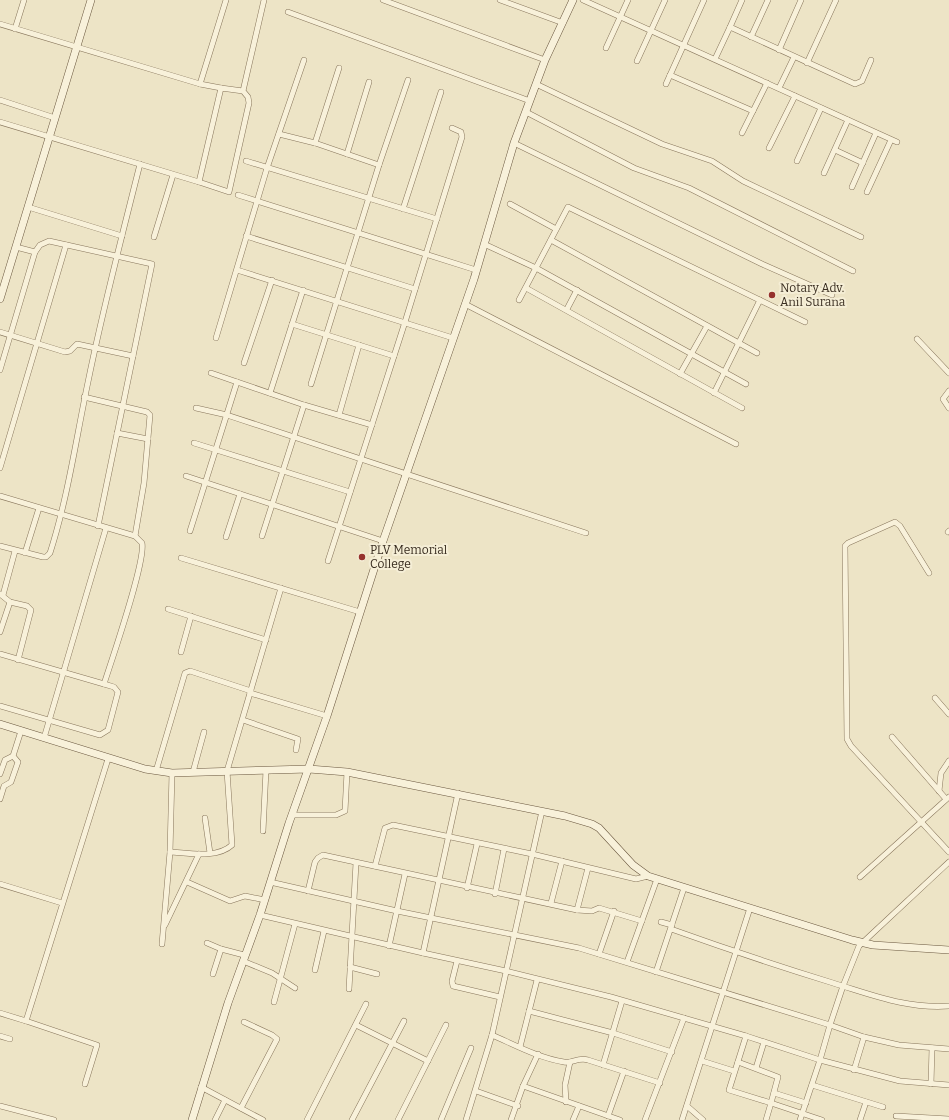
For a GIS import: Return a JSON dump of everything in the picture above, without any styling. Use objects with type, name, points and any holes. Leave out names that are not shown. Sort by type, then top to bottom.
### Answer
[{"type":"street","points":[[14,29],[24,0]]},
{"type":"street","points":[[0,298],[91,0]]},
{"type":"street","points":[[200,84],[226,0]]},
{"type":"street","points":[[243,91],[264,0]]},
{"type":"street","points":[[383,0],[545,60]]},
{"type":"street","points":[[500,0],[563,23]]},
{"type":"street","points":[[192,1120],[201,1087],[243,958],[260,915],[292,815],[327,716],[382,540],[465,304],[514,143],[545,60],[573,0]]},
{"type":"street","points":[[583,0],[897,142]]},
{"type":"street","points":[[606,48],[628,0]]},
{"type":"street","points":[[638,61],[665,0]]},
{"type":"street","points":[[666,84],[704,0]]},
{"type":"street","points":[[715,59],[742,0]]},
{"type":"street","points":[[751,37],[768,0]]},
{"type":"street","points":[[779,50],[801,0]]},
{"type":"street","points":[[807,63],[836,0]]},
{"type":"street","points":[[288,12],[530,101]]},
{"type":"street","points":[[0,24],[200,84],[243,91],[248,97],[249,103],[229,192],[0,122]]},
{"type":"street","points":[[730,27],[807,63],[857,84],[862,81],[871,60]]},
{"type":"street","points":[[779,88],[794,57]]},
{"type":"street","points":[[216,338],[267,168],[304,60]]},
{"type":"street","points":[[315,144],[339,68]]},
{"type":"street","points":[[670,75],[753,111]]},
{"type":"street","points":[[311,384],[369,198],[408,80]]},
{"type":"street","points":[[347,154],[369,82]]},
{"type":"street","points":[[742,133],[767,83]]},
{"type":"street","points":[[536,84],[662,144],[712,161],[743,181],[861,237]]},
{"type":"street","points":[[199,182],[221,88]]},
{"type":"street","points":[[403,208],[441,92]]},
{"type":"street","points":[[769,148],[794,96]]},
{"type":"street","points":[[0,100],[55,118]]},
{"type":"street","points":[[797,161],[821,108]]},
{"type":"street","points":[[526,112],[634,168],[689,188],[853,271]]},
{"type":"street","points":[[824,173],[848,120]]},
{"type":"street","points":[[328,561],[405,322],[462,137],[461,132],[452,128]]},
{"type":"street","points":[[852,187],[876,133]]},
{"type":"street","points":[[279,134],[380,164]]},
{"type":"street","points":[[867,192],[891,140]]},
{"type":"street","points":[[514,143],[762,264],[832,295]]},
{"type":"street","points":[[834,150],[863,163]]},
{"type":"street","points":[[246,162],[437,219]]},
{"type":"street","points":[[0,546],[42,557],[48,556],[62,514],[95,347],[140,164]]},
{"type":"street","points":[[154,237],[173,175]]},
{"type":"street","points":[[238,195],[476,270]]},
{"type":"street","points":[[510,204],[556,229]]},
{"type":"street","points":[[28,207],[122,236]]},
{"type":"street","points":[[519,300],[568,207],[805,322]]},
{"type":"street","points":[[246,236],[415,289]]},
{"type":"street","points":[[550,240],[757,353]]},
{"type":"street","points":[[0,370],[35,252],[44,241],[152,264],[98,526]]},
{"type":"street","points":[[484,244],[536,268],[691,355],[746,384]]},
{"type":"street","points":[[0,468],[66,245]]},
{"type":"street","points":[[16,248],[35,252]]},
{"type":"street","points":[[237,270],[453,338]]},
{"type":"street","points":[[244,363],[272,280]]},
{"type":"street","points":[[526,288],[567,309],[742,408]]},
{"type":"street","points":[[270,393],[303,290]]},
{"type":"street","points":[[567,309],[577,290]]},
{"type":"street","points":[[714,393],[760,300]]},
{"type":"street","points":[[465,304],[736,444]]},
{"type":"street","points":[[292,324],[394,356]]},
{"type":"street","points":[[680,374],[707,326]]},
{"type":"street","points":[[0,332],[65,352],[77,344],[133,356]]},
{"type":"street","points":[[917,339],[949,373]]},
{"type":"street","points":[[339,415],[359,345]]},
{"type":"street","points":[[211,373],[304,405],[372,425]]},
{"type":"street","points":[[190,531],[237,382]]},
{"type":"street","points":[[949,391],[944,399],[949,407]]},
{"type":"street","points":[[84,397],[150,414],[144,483],[135,536]]},
{"type":"street","points":[[262,536],[304,405]]},
{"type":"street","points":[[196,408],[227,415],[586,533]]},
{"type":"street","points":[[117,433],[148,439]]},
{"type":"street","points":[[194,443],[350,492]]},
{"type":"street","points":[[186,476],[382,540]]},
{"type":"street","points":[[226,537],[240,494]]},
{"type":"street","points":[[0,496],[135,536],[142,543],[142,552],[104,684]]},
{"type":"street","points":[[25,553],[39,508]]},
{"type":"street","points":[[929,574],[900,526],[895,522],[848,543],[844,548],[847,738],[851,746],[949,852]]},
{"type":"street","points":[[44,738],[106,528]]},
{"type":"street","points":[[15,550],[2,594],[10,602],[27,606],[32,613],[18,660]]},
{"type":"street","points":[[181,558],[360,612]]},
{"type":"street","points":[[170,852],[199,854],[223,852],[232,845],[227,771],[281,588]]},
{"type":"street","points":[[0,632],[10,602]]},
{"type":"street","points":[[168,609],[266,640]]},
{"type":"street","points":[[181,652],[191,616]]},
{"type":"street","points":[[0,654],[114,687],[118,692],[108,730],[105,734],[96,734],[0,706]]},
{"type":"street","points":[[156,771],[185,673],[190,671],[250,692],[327,716]]},
{"type":"street","points":[[935,698],[949,714]]},
{"type":"street","points":[[243,720],[296,738],[298,740],[296,750]]},
{"type":"street","points":[[0,724],[108,759],[156,771],[172,773],[309,768],[347,772],[458,793],[564,816],[592,824],[599,828],[633,865],[648,876],[862,943],[949,950]]},
{"type":"street","points":[[0,774],[5,760],[13,756],[21,731]]},
{"type":"street","points":[[193,772],[204,732]]},
{"type":"street","points":[[860,877],[948,798],[939,791],[892,737]]},
{"type":"street","points":[[0,799],[4,786],[11,782],[16,770],[18,762],[13,756]]},
{"type":"street","points":[[26,1021],[108,759]]},
{"type":"street","points":[[939,791],[941,773],[949,761]]},
{"type":"street","points":[[263,830],[266,770]]},
{"type":"street","points":[[292,815],[336,815],[345,811],[347,772]]},
{"type":"street","points":[[162,944],[170,852],[172,773]]},
{"type":"street","points":[[0,781],[4,786]]},
{"type":"street","points":[[423,953],[458,793]]},
{"type":"street","points":[[466,1120],[492,1035],[513,934],[542,811]]},
{"type":"street","points":[[205,818],[210,853]]},
{"type":"street","points":[[375,866],[384,832],[389,825],[532,854],[636,879],[648,876]]},
{"type":"street","points":[[467,888],[477,844]]},
{"type":"street","points":[[496,894],[504,849]]},
{"type":"street","points":[[164,928],[199,854]]},
{"type":"street","points":[[308,891],[315,862],[320,856],[375,866],[467,888],[496,894],[522,897],[577,910],[592,911],[599,908],[614,911],[642,921]]},
{"type":"street","points":[[551,903],[562,861]]},
{"type":"street","points":[[800,1120],[812,1086],[830,1025],[856,951],[862,943],[949,862]]},
{"type":"street","points":[[349,989],[356,863]]},
{"type":"street","points":[[577,910],[588,868]]},
{"type":"street","points":[[389,946],[405,874]]},
{"type":"street","points":[[627,962],[657,879]]},
{"type":"street","points":[[187,882],[230,901],[245,896],[264,900]]},
{"type":"street","points":[[270,882],[599,954],[830,1025],[864,1037],[899,1045],[949,1050]]},
{"type":"street","points":[[0,884],[62,903]]},
{"type":"street","points":[[656,972],[684,888]]},
{"type":"street","points":[[682,1120],[750,908]]},
{"type":"street","points":[[599,954],[614,911]]},
{"type":"street","points":[[260,915],[389,946],[506,971],[622,1001],[713,1026],[854,1070],[900,1081],[949,1085]]},
{"type":"street","points":[[661,922],[737,952],[843,986],[906,1004],[933,1007],[949,1006]]},
{"type":"street","points":[[274,1002],[279,978],[295,924]]},
{"type":"street","points":[[315,970],[324,931]]},
{"type":"street","points":[[207,943],[243,958],[295,988]]},
{"type":"street","points":[[213,974],[221,949]]},
{"type":"street","points":[[457,961],[452,981],[453,986],[500,997]]},
{"type":"street","points":[[350,967],[377,974]]},
{"type":"street","points":[[520,1047],[537,980]]},
{"type":"street","points":[[603,1065],[622,1001]]},
{"type":"street","points":[[307,1120],[366,1004]]},
{"type":"street","points":[[529,1011],[613,1033],[672,1052]]},
{"type":"street","points":[[0,1013],[97,1045],[86,1084]]},
{"type":"street","points":[[645,1120],[684,1018]]},
{"type":"street","points":[[352,1120],[404,1021]]},
{"type":"street","points":[[241,1108],[277,1039],[272,1035],[244,1022]]},
{"type":"street","points":[[356,1025],[428,1061]]},
{"type":"street","points":[[398,1120],[446,1025]]},
{"type":"street","points":[[492,1035],[538,1054],[565,1063],[581,1058],[660,1083]]},
{"type":"street","points":[[0,1036],[10,1039]]},
{"type":"street","points":[[746,1036],[729,1090],[822,1120]]},
{"type":"street","points":[[854,1070],[864,1037]]},
{"type":"street","points":[[756,1068],[764,1042]]},
{"type":"street","points":[[441,1120],[471,1048]]},
{"type":"street","points":[[931,1084],[932,1048]]},
{"type":"street","points":[[513,1120],[523,1086],[538,1054]]},
{"type":"street","points":[[702,1061],[734,1071]]},
{"type":"street","points":[[566,1102],[566,1085],[570,1062]]},
{"type":"street","points":[[738,1062],[778,1077],[766,1120]]},
{"type":"street","points":[[608,1116],[624,1071]]},
{"type":"street","points":[[523,1086],[620,1120]]},
{"type":"street","points":[[812,1086],[883,1108]]},
{"type":"street","points":[[201,1087],[262,1120]]},
{"type":"street","points":[[476,1091],[518,1106]]},
{"type":"street","points":[[774,1093],[806,1103]]},
{"type":"street","points":[[215,1120],[226,1100]]},
{"type":"street","points":[[860,1120],[866,1102]]},
{"type":"street","points":[[0,1106],[54,1120]]},
{"type":"street","points":[[573,1120],[579,1106]]},
{"type":"street","points":[[687,1106],[703,1120]]},
{"type":"street","points":[[30,1120],[32,1114]]},
{"type":"street","points":[[896,1116],[949,1119]]},
{"type":"place","name":"Notary Adv. Anil Surana","points":[[772,295]]},
{"type":"place","name":"PLV Memorial College","points":[[362,557]]}]
